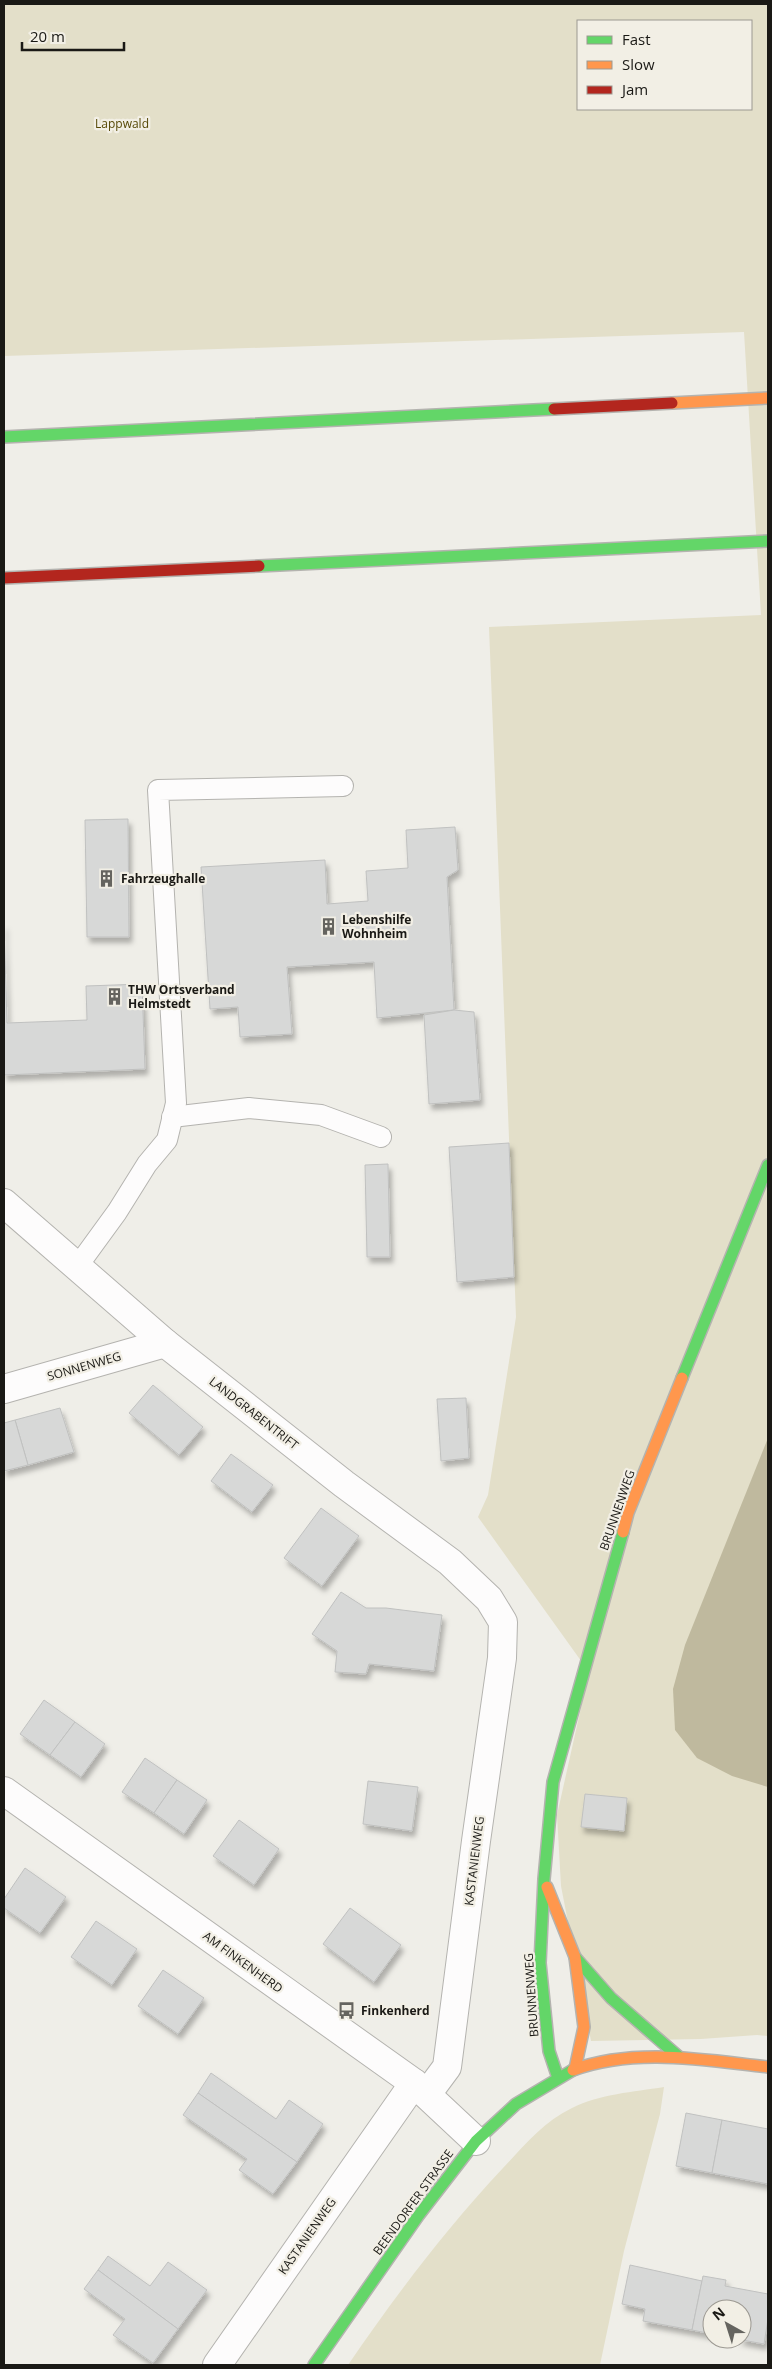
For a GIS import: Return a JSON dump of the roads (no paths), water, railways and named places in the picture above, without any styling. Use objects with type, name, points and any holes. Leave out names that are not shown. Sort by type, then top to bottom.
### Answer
[{"type":"main road","points":[[4,437],[768,398]]},
{"type":"main road","points":[[4,578],[768,541]]},
{"type":"main road","name":"BRUNNENWEG","points":[[558,2078],[549,2051],[540,1963],[544,1879],[553,1782],[628,1513],[768,1165]]},
{"type":"main road","name":"BRUNNENWEG","points":[[544,1879],[575,1957],[584,2027],[575,2069]]},
{"type":"main road","points":[[575,1957],[592,1980],[623,2010],[679,2057]]},
{"type":"main road","name":"BEENDORFER STRASSE","points":[[314,2365],[418,2216],[476,2141],[516,2104],[575,2069],[624,2059],[679,2057],[768,2067]]},
{"type":"street","name":"LANDGRABENTRIFT","points":[[4,1203],[165,1343],[344,1484],[450,1562],[489,1599],[503,1622]]},
{"type":"street","name":"SONNENWEG","points":[[4,1389],[165,1343]]},
{"type":"street","name":"KASTANIENWEG","points":[[217,2365],[421,2088],[447,2067],[502,1658],[503,1622]]},
{"type":"street","name":"AM FINKENHERD","points":[[4,1791],[421,2088],[476,2141]]},
{"type":"lane","points":[[77,1267],[117,1212],[148,1164],[167,1140],[176,1103],[158,790],[343,786]]},
{"type":"lane","points":[[172,1117],[250,1108],[321,1116],[380,1137]]},
{"type":"place","name":"Fahrzeughalle","points":[[107,878]]},
{"type":"place","name":"Lebenshilfe Wohnheim","points":[[328,926]]},
{"type":"place","name":"THW Ortsverband Helmstedt","points":[[114,996]]},
{"type":"place","name":"Finkenherd","points":[[347,2010]]},
{"type":"park label","name":"Lappwald","points":[[122,123]]}]
